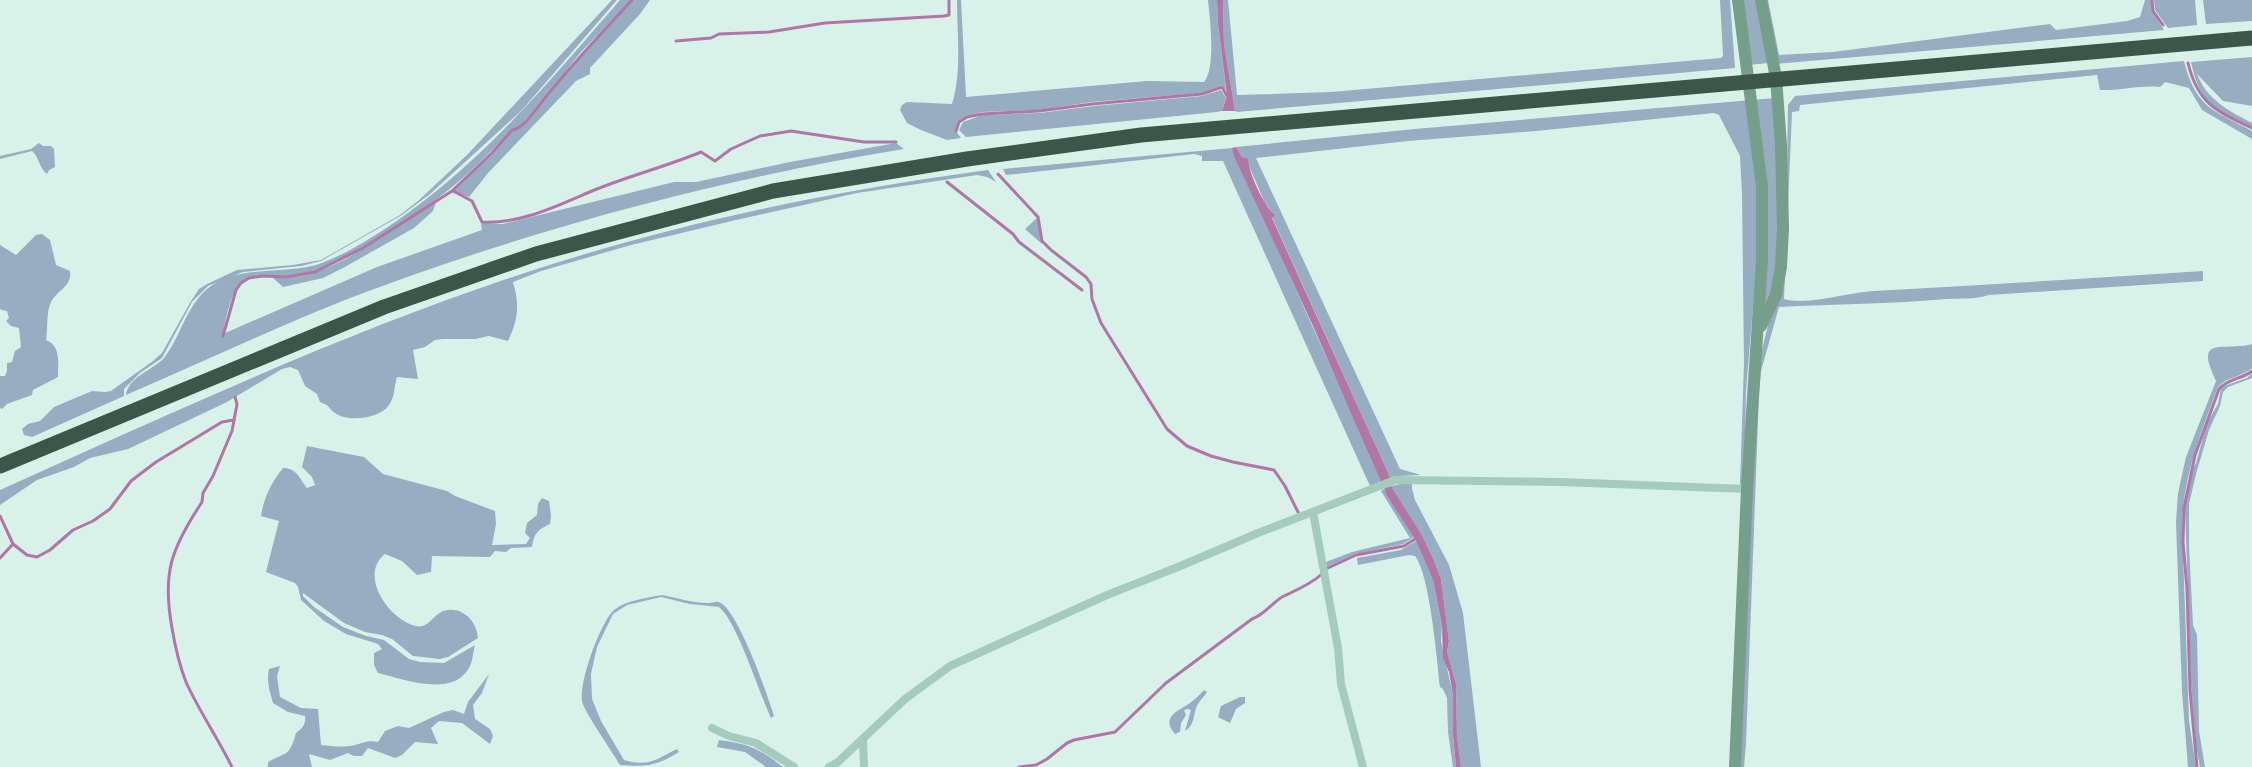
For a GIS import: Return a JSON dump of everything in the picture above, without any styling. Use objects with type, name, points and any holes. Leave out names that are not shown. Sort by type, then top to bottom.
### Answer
[{"type":"highway","points":[[0,466],[384,307],[536,254],[773,191],[967,159],[1141,135],[2252,38]]},
{"type":"street","points":[[1735,767],[1747,489],[1762,260],[1762,187],[1738,0]]},
{"type":"street","points":[[1757,334],[1776,295],[1781,267],[1783,229],[1782,155],[1776,78],[1761,0]]},
{"type":"street","points":[[829,767],[838,762],[905,699],[950,666],[1107,595],[1395,480],[1747,489]]},
{"type":"street","points":[[1313,512],[1338,648],[1341,684],[1363,767]]},
{"type":"street","points":[[712,728],[729,736],[756,743],[794,767]]},
{"type":"street","points":[[863,739],[864,767]]},
{"type":"shaded area","points":[[612,0],[617,0],[522,110],[430,194],[402,215],[321,261],[301,266],[243,272],[208,286],[192,302],[162,358],[140,373],[124,389],[124,396],[32,437],[24,435],[22,429],[28,424],[40,421],[54,407],[92,391],[111,391],[153,361],[162,353],[199,289],[207,284],[237,270],[321,260],[400,215],[467,155]]},
{"type":"shaded area","points":[[620,0],[631,0],[580,53],[517,129],[511,129],[449,190],[378,238],[333,264],[304,274],[256,276],[242,281],[232,298],[223,336],[225,333],[377,267],[482,230],[481,223],[502,224],[674,182],[696,182],[896,143],[904,149],[693,192],[554,229],[486,250],[350,298],[126,395],[131,383],[164,358],[194,304],[207,289],[233,276],[308,267],[333,259],[385,229],[435,192],[492,141],[570,58]]},
{"type":"shaded area","points":[[633,0],[650,0],[590,68],[590,74],[576,81],[488,173],[469,197],[453,191],[493,154],[512,131],[529,120],[576,63]]},
{"type":"shaded area","points":[[957,0],[961,0],[966,97],[1147,81],[1204,82],[1208,75],[1211,55],[1208,0],[1217,0],[1226,90],[1222,85],[1201,93],[1091,102],[1039,110],[982,112],[966,116],[958,121],[955,130],[961,138],[947,140],[907,123],[900,110],[907,102],[952,104],[958,66]]},
{"type":"shaded area","points":[[1217,0],[1223,0],[1224,44],[1235,111],[1222,111],[1227,96]]},
{"type":"shaded area","points":[[1223,0],[1228,0],[1237,95],[1331,92],[1721,58],[1723,56],[1720,0],[1730,0],[1735,68],[1237,112],[1224,44]]},
{"type":"shaded area","points":[[1741,0],[1758,0],[1769,63],[1748,65]]},
{"type":"shaded area","points":[[1764,0],[1768,0],[1779,55],[1833,52],[2050,24],[2056,30],[2127,21],[2140,17],[2145,0],[2151,0],[2152,11],[2164,30],[1776,64]]},
{"type":"shaded area","points":[[2154,0],[2195,0],[2197,25],[2168,28],[2155,10]]},
{"type":"shaded area","points":[[2203,0],[2252,0],[2252,21],[2206,24]]},
{"type":"shaded area","points":[[2252,57],[2252,106],[2223,101],[2197,74],[2213,98],[2252,123],[2252,127],[2211,104],[2199,88],[2191,62]]},
{"type":"shaded area","points":[[2184,61],[2194,89],[2201,98],[2217,112],[2252,131],[2252,139],[2202,110],[2189,88],[2165,82],[2160,87],[2100,90],[2097,75],[1800,105],[1799,111],[1792,112],[1784,299],[1805,301],[1874,291],[2203,271],[2203,281],[1989,295],[1973,298],[1779,307],[1761,371],[1759,393],[1746,744],[1744,767],[1738,767],[1757,370],[1769,321],[1786,225],[1788,105],[1795,96]]},
{"type":"shaded area","points":[[1221,90],[1226,98],[1222,111],[1217,112],[966,137],[959,130],[963,122],[982,115],[1040,113],[1202,96]]},
{"type":"shaded area","points":[[1775,98],[1780,230],[1773,291],[1764,311],[1768,190],[1759,235],[1746,391],[1744,482],[1740,485],[1744,362],[1740,156],[1719,115],[1714,113],[1408,141],[1256,158],[1400,469],[1421,475],[1399,476],[1391,479],[1272,217],[1274,215],[1264,201],[1247,161],[1236,147],[1415,129]]},
{"type":"shaded area","points":[[39,143],[54,149],[55,167],[47,174],[32,151],[0,159],[0,156],[31,149]]},
{"type":"shaded area","points":[[1236,147],[1242,157],[1248,159],[1258,189],[1266,205],[1275,215],[1272,218],[1391,479],[1381,482],[1313,326],[1234,156],[1232,148]]},
{"type":"shaded area","points":[[1232,148],[1381,482],[1370,486],[1223,161],[1202,161],[1202,156],[1194,154],[1006,175],[1003,169]]},
{"type":"shaded area","points":[[988,170],[996,182],[977,175],[857,193],[631,245],[541,271],[513,282],[517,298],[517,312],[508,341],[489,336],[475,339],[443,339],[435,340],[425,347],[413,350],[418,379],[397,377],[391,402],[379,413],[364,418],[348,418],[335,413],[320,402],[317,394],[305,386],[298,370],[290,367],[282,369],[227,402],[128,449],[90,458],[74,467],[37,480],[0,505],[0,490],[268,371],[404,316],[543,267],[652,235],[763,209],[875,187]]},
{"type":"shaded area","points":[[436,202],[433,211],[414,228],[323,278],[283,287],[272,277],[290,278],[309,274],[348,258]]},
{"type":"shaded area","points":[[1037,218],[1042,244],[1025,229]]},
{"type":"shaded area","points":[[42,234],[50,240],[56,265],[70,271],[69,281],[49,306],[46,340],[56,350],[58,377],[33,390],[32,395],[7,404],[2,409],[0,408],[0,376],[5,376],[7,363],[12,362],[15,351],[21,347],[19,328],[11,326],[6,321],[9,318],[7,311],[0,308],[0,245],[16,255],[36,235]]},
{"type":"shaded area","points":[[2252,344],[2252,368],[2225,381],[2218,387],[2189,472],[2183,507],[2189,721],[2196,767],[2188,767],[2182,691],[2176,522],[2178,493],[2186,457],[2216,381],[2208,357],[2210,351],[2215,348]]},
{"type":"shaded area","points":[[2252,373],[2252,378],[2228,387],[2223,392],[2220,406],[2209,430],[2189,504],[2193,625],[2197,635],[2199,731],[2205,767],[2200,767],[2191,684],[2185,507],[2192,470],[2207,423],[2218,404],[2221,389],[2247,378]]},
{"type":"shaded area","points":[[307,446],[364,457],[383,474],[447,491],[495,511],[496,524],[492,545],[526,544],[530,538],[525,533],[527,523],[537,515],[538,504],[542,498],[549,501],[550,524],[537,533],[532,547],[511,548],[506,552],[495,551],[490,557],[432,556],[431,572],[417,575],[402,561],[385,554],[377,563],[376,584],[380,596],[396,615],[406,622],[416,626],[424,625],[439,613],[450,610],[462,612],[471,620],[478,638],[448,657],[440,659],[413,656],[392,639],[365,632],[344,623],[303,593],[303,596],[314,607],[343,627],[384,640],[409,659],[444,663],[475,645],[469,668],[461,677],[451,682],[427,684],[378,673],[374,665],[374,653],[382,649],[378,644],[346,634],[324,621],[301,600],[295,583],[266,572],[279,521],[261,516],[266,496],[283,468],[295,472],[307,488],[315,485],[312,477],[302,467]]},
{"type":"shaded area","points":[[1412,482],[1415,500],[1449,565],[1463,613],[1481,767],[1461,767],[1457,736],[1456,684],[1447,651],[1449,641],[1441,579],[1422,535],[1391,486]]},
{"type":"shaded area","points":[[1391,486],[1422,535],[1441,579],[1449,641],[1447,651],[1456,684],[1457,736],[1461,767],[1456,767],[1453,695],[1449,672],[1443,658],[1442,625],[1433,580],[1415,539],[1386,494],[1385,488]]},
{"type":"shaded area","points":[[1385,488],[1414,537],[1403,544],[1355,554],[1327,567],[1326,562],[1352,552],[1410,538],[1381,491]]},
{"type":"shaded area","points":[[1416,541],[1433,580],[1442,625],[1441,641],[1453,695],[1456,767],[1453,767],[1448,732],[1447,698],[1440,687],[1429,599],[1420,566],[1415,556],[1409,555],[1358,565],[1357,558],[1401,550]]},
{"type":"shaded area","points":[[662,595],[697,602],[718,602],[728,610],[752,655],[774,716],[771,718],[733,627],[719,607],[690,604],[661,597],[627,605],[613,614],[597,647],[591,674],[592,699],[601,721],[624,760],[640,763],[657,759],[677,749],[679,752],[651,764],[620,765],[582,701],[587,667],[597,639],[614,610],[643,598]]},
{"type":"shaded area","points":[[280,666],[277,676],[280,697],[301,708],[318,709],[321,745],[346,746],[378,742],[385,731],[398,726],[409,728],[453,710],[464,714],[468,702],[489,674],[482,693],[473,705],[475,719],[490,729],[493,736],[490,744],[462,723],[439,721],[431,728],[438,744],[415,742],[402,755],[395,758],[368,748],[362,756],[348,753],[330,760],[309,754],[312,767],[268,767],[268,762],[289,750],[296,733],[305,721],[305,716],[288,712],[273,703],[268,673],[269,669]]},
{"type":"shaded area","points":[[1204,690],[1207,692],[1198,704],[1191,725],[1185,731],[1191,710],[1184,710],[1186,715],[1181,723],[1180,732],[1175,734],[1169,723],[1170,718]]},
{"type":"shaded area","points":[[1245,697],[1245,703],[1236,709],[1230,723],[1218,717],[1221,706]]},
{"type":"shaded area","points":[[719,740],[753,748],[783,767],[766,767],[745,752],[717,747]]},
{"type":"waterway","points":[[223,336],[236,290],[241,283],[249,278],[287,277],[315,272],[363,248],[452,191],[492,153],[512,130],[528,119],[632,0]]},
{"type":"waterway","points":[[676,41],[711,38],[719,34],[769,32],[825,23],[944,16],[949,15],[949,0]]},
{"type":"waterway","points":[[2152,0],[2153,11],[2163,25]]},
{"type":"waterway","points":[[2188,63],[2192,77],[2203,97],[2219,111],[2252,128]]},
{"type":"waterway","points":[[956,131],[959,122],[967,117],[982,114],[1039,111],[1202,94],[1222,87],[1227,96]]},
{"type":"waterway","points":[[453,191],[472,201],[482,222],[496,222],[538,213],[701,152],[715,161],[731,149],[760,136],[791,131],[864,142],[896,142]]},
{"type":"waterway","points":[[998,174],[1038,217],[1042,241],[1086,277],[1091,284],[1092,299],[1101,323],[1167,429],[1187,446],[1211,456],[1274,470],[1298,512]]},
{"type":"waterway","points":[[947,182],[1013,234],[1019,242],[1082,290]]},
{"type":"waterway","points":[[2197,767],[2190,690],[2183,542],[2184,508],[2195,455],[2219,389],[2226,383],[2252,371]]},
{"type":"waterway","points":[[232,767],[186,682],[173,635],[168,592],[169,576],[176,548],[202,502],[203,493],[213,476],[232,431],[237,404],[235,397]]},
{"type":"waterway","points":[[0,558],[13,544],[27,555],[37,557],[50,550],[73,530],[93,521],[110,509],[131,481],[156,462],[222,422],[234,420]]},
{"type":"waterway","points":[[0,516],[13,544]]},
{"type":"waterway","points":[[1328,568],[1356,555],[1404,546],[1415,539]]},
{"type":"waterway","points":[[1019,767],[1036,765],[1074,740],[1115,732],[1166,683],[1280,599],[1309,584],[1322,574]]}]
